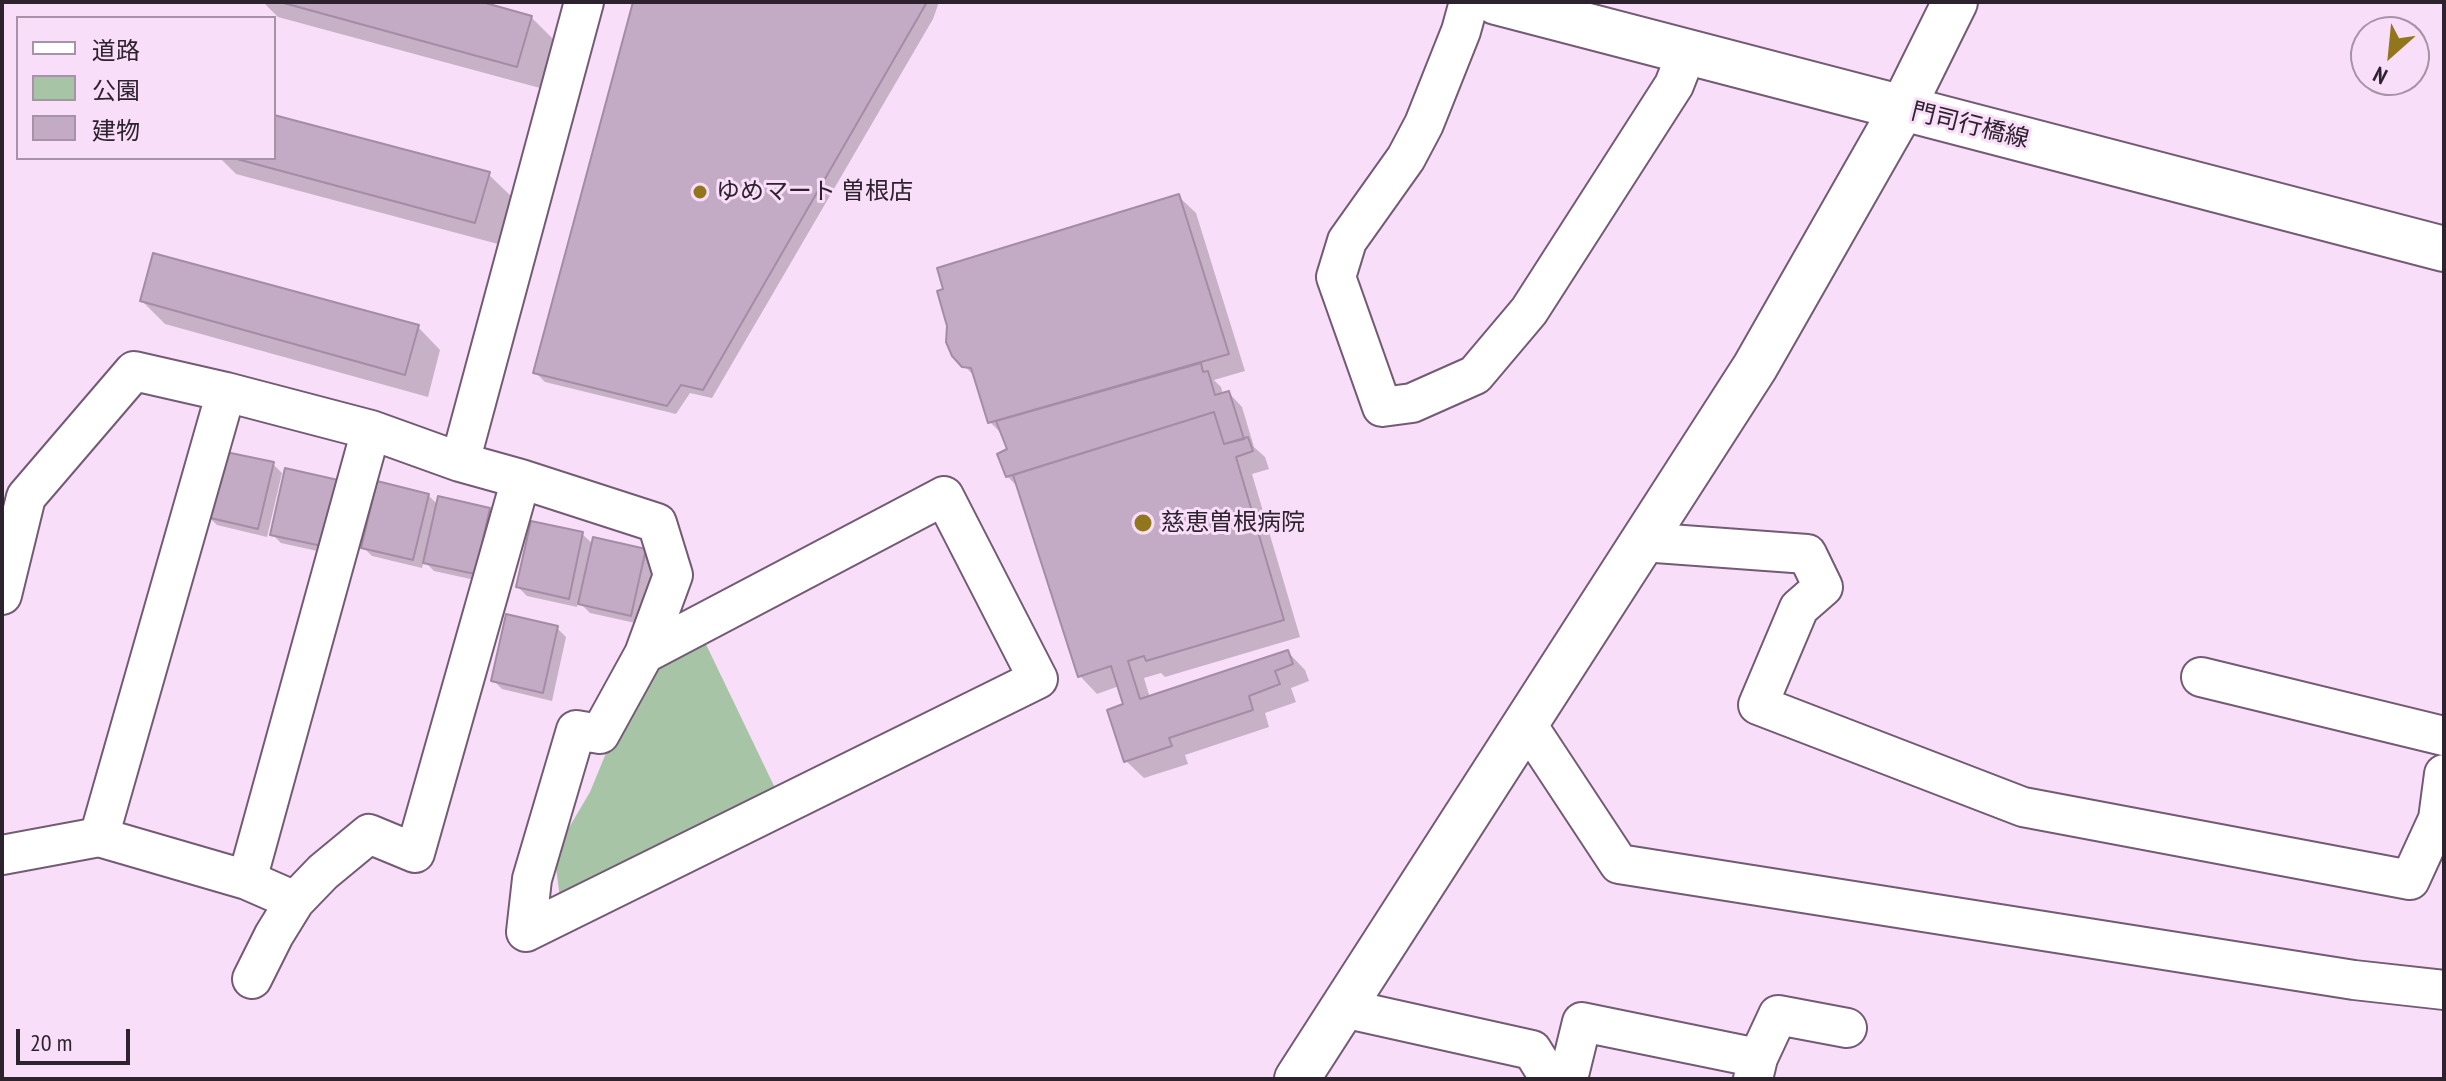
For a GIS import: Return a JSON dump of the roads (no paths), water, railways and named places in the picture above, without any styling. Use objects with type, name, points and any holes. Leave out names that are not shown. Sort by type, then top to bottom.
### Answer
[{"type":"street","points":[[460,462],[584,2]]},
{"type":"street","points":[[1469,2],[1461,31],[1424,124],[1406,158],[1361,217],[1347,241],[1336,277],[1382,407],[1412,403],[1475,375],[1529,311],[1674,85],[1687,52]]},
{"type":"street","name":"門司行橋線","points":[[1496,2],[2444,249]]},
{"type":"street","points":[[1297,1079],[1755,367],[1902,109],[1955,2]]},
{"type":"street","points":[[2,595],[26,497],[134,371],[371,430],[460,462],[657,523],[673,575],[644,654],[600,734],[576,730],[532,879],[526,932],[1038,679],[944,496],[644,654]]},
{"type":"street","points":[[99,837],[226,392]]},
{"type":"street","points":[[247,880],[371,430]]},
{"type":"street","points":[[252,979],[295,901],[323,872],[369,834],[415,853],[521,479]]},
{"type":"street","points":[[1642,542],[1807,554],[1823,587],[1799,608],[1758,705],[2023,807],[2410,880],[2441,820],[2444,774]]},
{"type":"street","points":[[2201,677],[2444,736]]},
{"type":"street","points":[[1526,723],[1619,864],[2354,980],[2444,990]]},
{"type":"street","points":[[2,855],[99,837],[247,880],[295,901]]},
{"type":"street","points":[[1343,1008],[1532,1050],[1550,1079]]},
{"type":"street","points":[[1568,1079],[1582,1022],[1756,1068],[1778,1015],[1847,1028]]},
{"type":"place","name":"ゆめマート 曽根店","points":[[700,192]]},
{"type":"place","name":"慈恵曽根病院","points":[[1143,523]]}]
